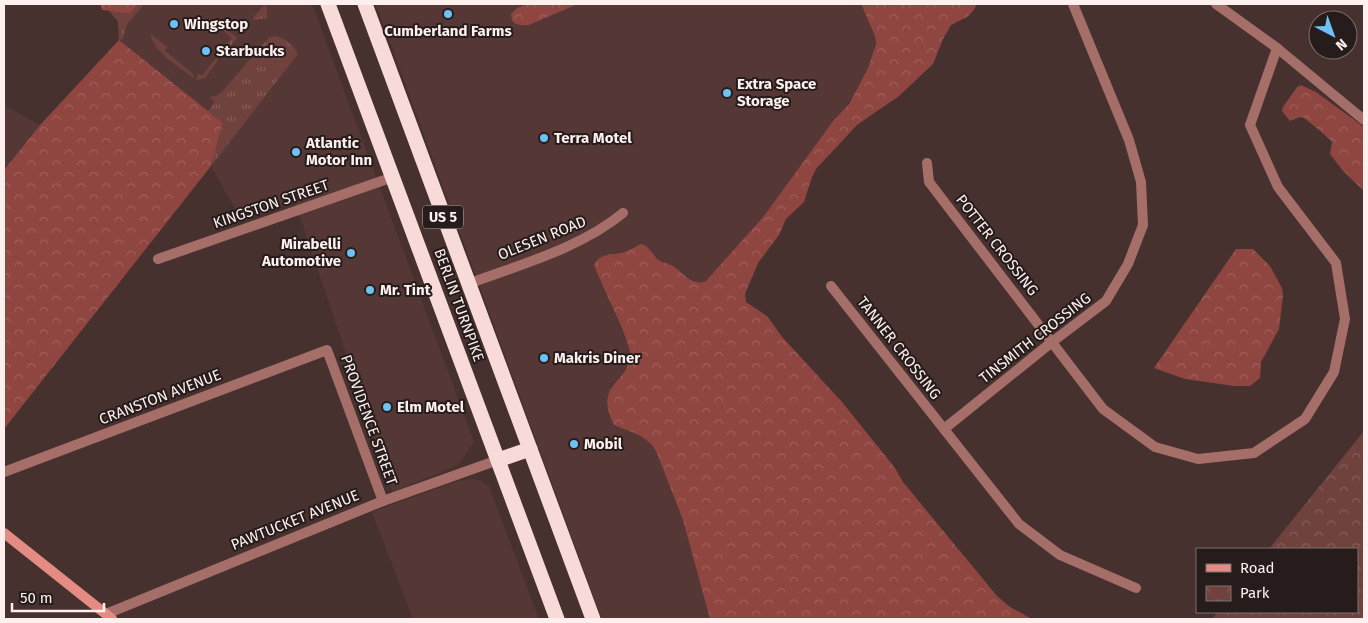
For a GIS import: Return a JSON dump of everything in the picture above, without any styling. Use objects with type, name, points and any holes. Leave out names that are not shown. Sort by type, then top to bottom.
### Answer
[{"type":"highway","name":"BERLIN TURNPIKE","points":[[328,4],[557,619]]},
{"type":"highway","name":"BERLIN TURNPIKE","points":[[365,4],[593,619]]},
{"type":"highway","points":[[498,460],[530,449]]},
{"type":"street","name":"TINSMITH CROSSING","points":[[944,429],[1106,301],[1128,264],[1143,225],[1141,182],[1129,140],[1073,4]]},
{"type":"street","points":[[1216,4],[1276,48],[1364,120]]},
{"type":"street","name":"POTTER CROSSING","points":[[927,163],[929,182],[1103,409],[1155,447],[1198,459],[1254,453],[1305,419],[1334,372],[1346,319],[1336,264],[1278,187],[1250,125],[1276,48]]},
{"type":"street","name":"KINGSTON STREET","points":[[158,259],[393,177]]},
{"type":"street","name":"OLESEN ROAD","points":[[468,284],[592,235],[608,226],[623,213]]},
{"type":"street","name":"TANNER CROSSING","points":[[831,286],[1019,524],[1060,555],[1136,588]]},
{"type":"street","name":"CRANSTON AVENUE","points":[[4,472],[327,350]]},
{"type":"street","name":"PROVIDENCE STREET","points":[[327,350],[383,501]]},
{"type":"street","name":"PAWTUCKET AVENUE","points":[[109,617],[383,501],[498,460]]},
{"type":"street","points":[[4,533],[109,617]]},
{"type":"shaded area","points":[[137,4],[312,4],[474,442],[458,465],[393,492],[295,202],[242,221],[211,166],[223,123],[119,40],[118,21],[109,11],[130,14]]},
{"type":"shaded area","points":[[376,4],[527,4],[517,8],[529,25],[578,4],[861,4],[875,36],[874,52],[868,68],[848,104],[833,121],[764,216],[715,272],[706,281],[698,283],[659,259],[645,245],[611,254],[600,281],[607,292],[630,352],[631,361],[611,386],[614,425],[646,438],[656,451],[683,520],[710,619],[602,619]]},
{"type":"shaded area","points":[[4,105],[40,125],[4,170]]},
{"type":"shaded area","points":[[469,479],[480,480],[489,487],[539,619],[413,619],[372,512],[455,482]]},
{"type":"green space","points":[[100,4],[137,4],[130,14],[102,10]]},
{"type":"green space","points":[[137,4],[144,4],[126,26],[123,39],[119,40],[118,21],[109,11],[130,14]]},
{"type":"green space","points":[[527,4],[578,4],[529,25],[514,23],[511,14],[517,8]]},
{"type":"green space","points":[[861,4],[977,4],[967,17],[951,25],[933,64],[899,96],[857,125],[816,169],[804,202],[786,219],[779,235],[758,263],[745,294],[746,302],[767,316],[783,338],[842,402],[895,468],[903,482],[997,596],[1010,607],[1032,619],[710,619],[683,520],[656,451],[648,441],[614,425],[608,411],[610,391],[625,370],[629,362],[630,352],[623,330],[594,265],[604,256],[627,251],[641,244],[647,247],[659,260],[672,266],[693,281],[706,281],[764,216],[833,121],[849,104],[868,68],[876,44],[875,36]]},
{"type":"green space","points":[[264,5],[267,6],[267,18],[253,20],[254,17]]},
{"type":"green space","points":[[218,22],[237,38],[223,55],[220,53],[232,38],[216,24]]},
{"type":"green space","points":[[151,34],[167,47],[165,51],[193,74],[194,78],[161,53],[152,40]]},
{"type":"green space","points":[[275,36],[290,44],[297,52],[297,55],[211,166],[223,123],[208,111],[215,102],[210,97],[221,93],[263,44],[269,38]]},
{"type":"green space","points":[[119,40],[223,123],[211,166],[4,429],[4,170],[40,125]]},
{"type":"green space","points":[[216,58],[218,60],[205,78],[196,80],[198,73],[202,76]]},
{"type":"green space","points":[[1301,85],[1316,92],[1364,127],[1364,191],[1343,171],[1330,154],[1332,142],[1330,140],[1304,118],[1301,117],[1290,121],[1282,111],[1297,87]]},
{"type":"green space","points":[[1236,249],[1253,249],[1270,266],[1282,288],[1283,296],[1279,329],[1261,362],[1260,378],[1250,386],[1234,386],[1185,379],[1154,368]]},
{"type":"green space","points":[[1364,431],[1364,619],[1212,619],[1217,613],[1358,613],[1358,548],[1270,548]]},
{"type":"place","name":"Cumberland Farms","points":[[448,14]]},
{"type":"place","name":"Wingstop","points":[[174,24]]},
{"type":"place","name":"Starbucks","points":[[206,51]]},
{"type":"place","name":"Extra Space Storage","points":[[727,93]]},
{"type":"place","name":"Terra Motel","points":[[544,138]]},
{"type":"place","name":"Atlantic Motor Inn","points":[[296,152]]},
{"type":"place","name":"Mirabelli Automotive","points":[[351,253]]},
{"type":"place","name":"Mr. Tint","points":[[370,290]]},
{"type":"place","name":"Makris Diner","points":[[544,358]]},
{"type":"place","name":"Elm Motel","points":[[387,407]]},
{"type":"place","name":"Mobil","points":[[574,444]]}]
